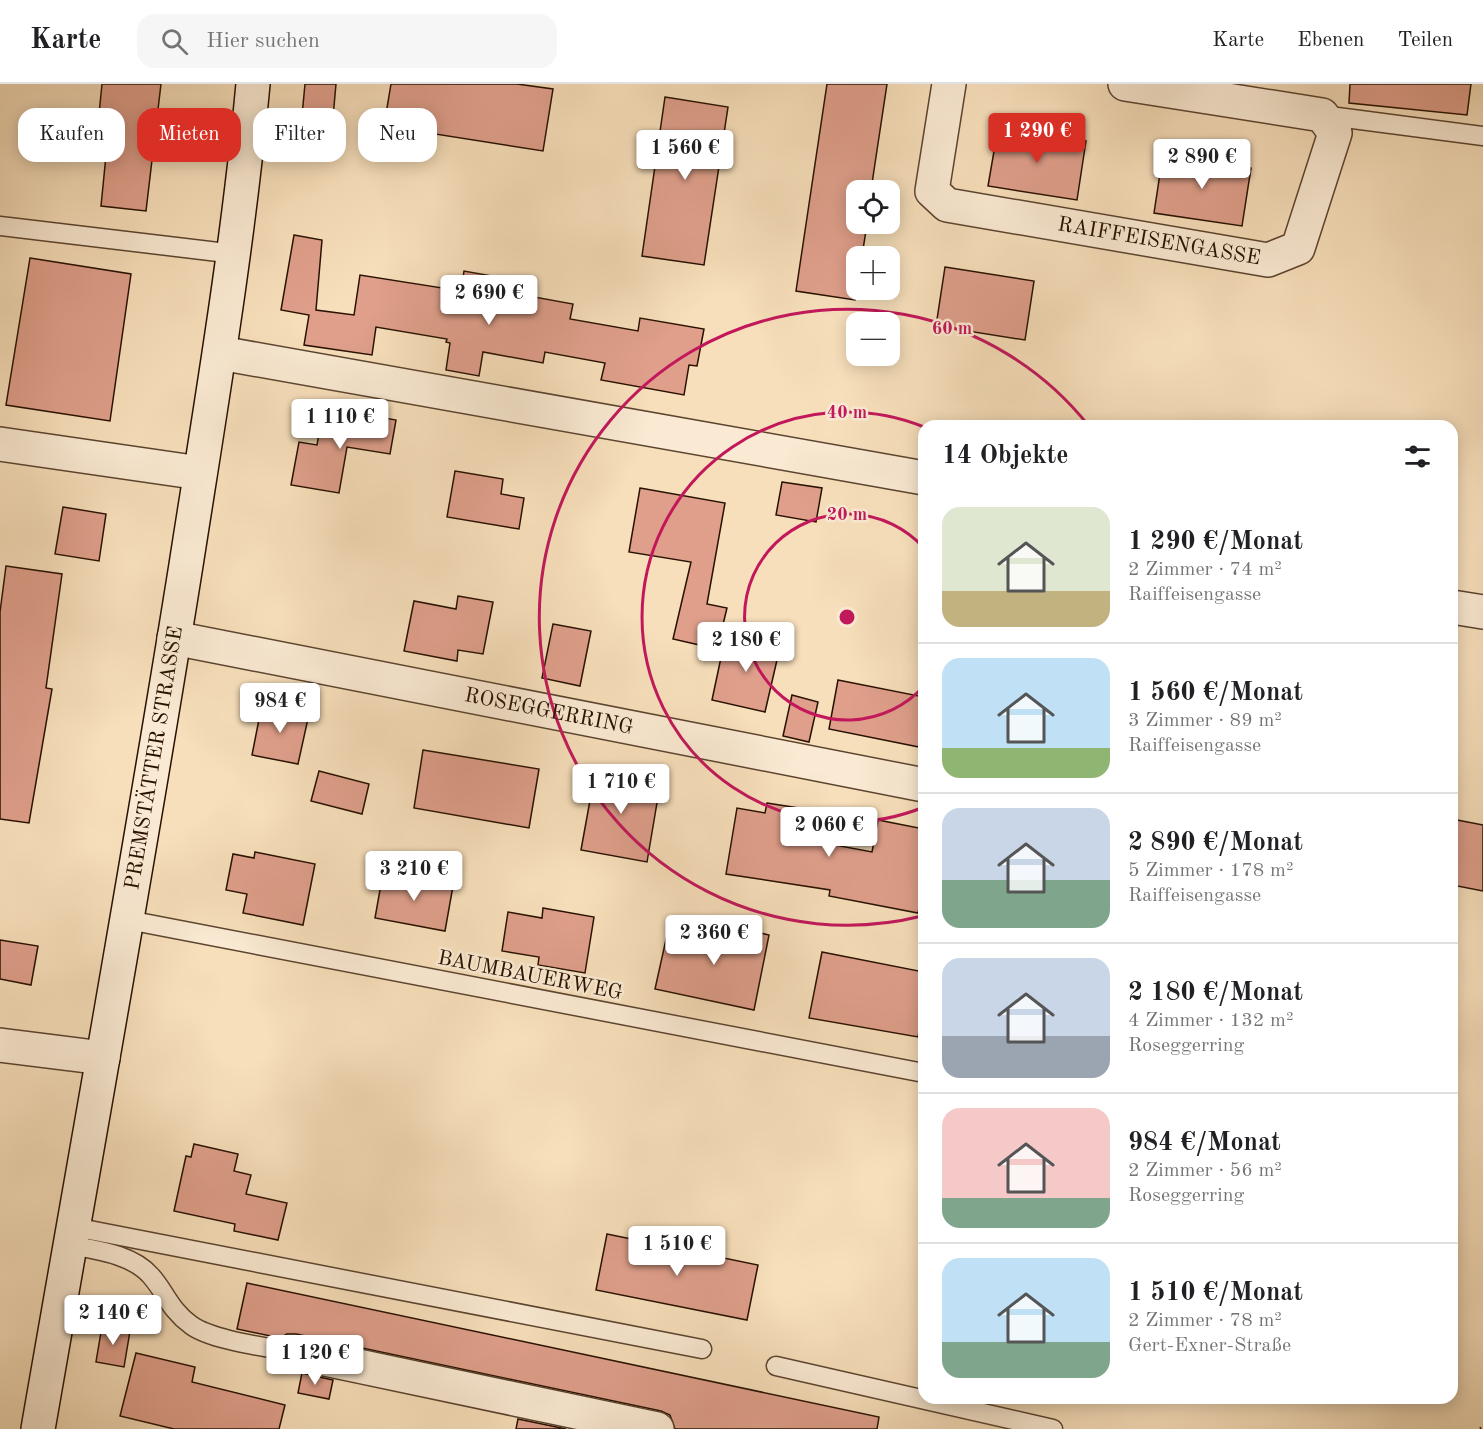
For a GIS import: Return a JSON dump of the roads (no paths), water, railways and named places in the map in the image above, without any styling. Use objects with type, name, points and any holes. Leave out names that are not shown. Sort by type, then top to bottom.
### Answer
[{"type":"street","name":"PREMSTÄTTER STRASSE","points":[[38,1429],[128,920],[220,353],[235,254],[253,84]]},
{"type":"street","name":"RAIFFEISENGASSE","points":[[949,84],[932,190],[947,205],[1268,260],[1298,248],[1335,133],[1322,114]]},
{"type":"street","points":[[1125,84],[1322,114]]},
{"type":"street","points":[[220,353],[918,477]]},
{"type":"street","points":[[0,444],[200,473]]},
{"type":"street","points":[[1458,608],[1483,612]]},
{"type":"street","name":"ROSEGGERRING","points":[[174,638],[918,785]]},
{"type":"street","points":[[0,1044],[103,1058]]},
{"type":"street","points":[[292,1352],[657,1429]]},
{"type":"lane","points":[[1322,114],[1483,136]]},
{"type":"lane","points":[[0,226],[235,254]]},
{"type":"lane","name":"BAUMBAUERWEG","points":[[128,920],[918,1072]]},
{"type":"lane","points":[[72,1236],[702,1349]]},
{"type":"lane","points":[[72,1236],[119,1255],[150,1274],[170,1306],[192,1327],[229,1339],[292,1352]]},
{"type":"lane","points":[[776,1366],[918,1398]]},
{"type":"lane","points":[[943,1404],[1053,1429]]}]
